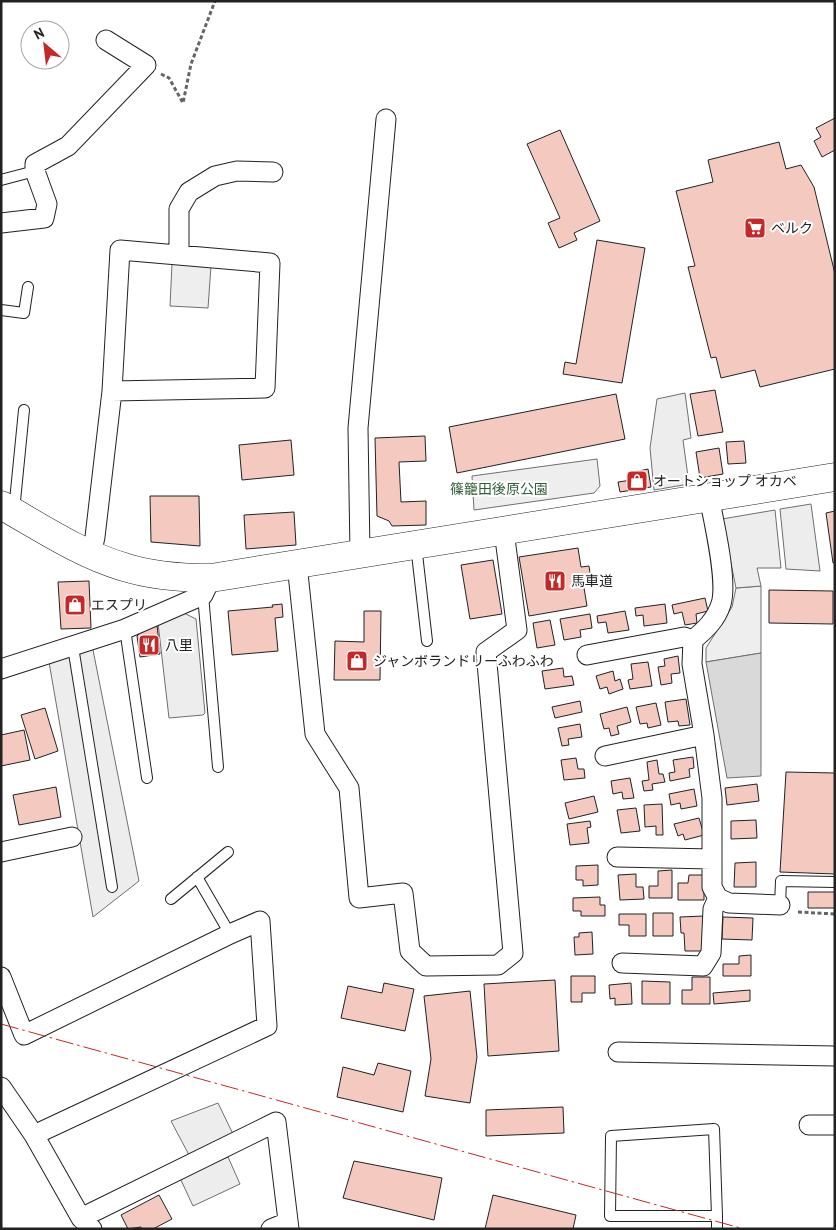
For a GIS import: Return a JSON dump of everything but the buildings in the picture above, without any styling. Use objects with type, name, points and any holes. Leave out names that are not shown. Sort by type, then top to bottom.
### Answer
[{"type":"street","points":[[1,223],[44,218],[47,204],[34,172],[35,164],[68,146],[146,65],[106,40]]},
{"type":"street","points":[[360,553],[358,428],[386,119]]},
{"type":"street","points":[[178,255],[179,209],[189,192],[215,176],[237,171],[273,172]]},
{"type":"street","points":[[91,555],[95,537],[112,391],[120,250],[270,262],[265,388],[112,391]]},
{"type":"street","points":[[1,669],[125,629],[207,586],[297,564],[835,477]]},
{"type":"street","points":[[709,497],[723,584],[721,604],[710,626],[693,640],[692,664],[712,798],[712,887],[718,898],[730,903],[780,905]]},
{"type":"street","points":[[8,508],[91,555],[124,568],[154,575],[179,578],[207,586]]},
{"type":"street","points":[[297,564],[315,734],[349,788],[359,898],[402,893],[410,951],[426,966],[498,965],[513,953],[486,652],[516,630],[504,531]]},
{"type":"street","points":[[587,655],[684,637],[693,640]]},
{"type":"street","points":[[605,756],[704,735]]},
{"type":"street","points":[[1,852],[72,837]]},
{"type":"street","points":[[617,857],[712,859]]},
{"type":"street","points":[[622,963],[703,966],[711,953],[713,909],[718,898]]},
{"type":"street","points":[[3,987],[24,1035],[230,934],[260,922],[267,1026],[34,1135]]},
{"type":"street","points":[[618,1052],[835,1056]]},
{"type":"street","points":[[1,1087],[34,1135],[85,1225],[276,1122],[282,1226]]},
{"type":"street","points":[[809,1125],[835,1125]]},
{"type":"lane","points":[[1,180],[34,172]]},
{"type":"lane","points":[[1,310],[24,313],[28,287]]},
{"type":"lane","points":[[8,508],[24,410]]},
{"type":"lane","points":[[416,544],[426,641]]},
{"type":"lane","points":[[207,586],[218,767]]},
{"type":"lane","points":[[125,629],[147,778]]},
{"type":"lane","points":[[74,647],[112,887]]},
{"type":"lane","points":[[171,899],[228,852]]},
{"type":"lane","points":[[197,877],[230,934]]},
{"type":"lane","points":[[780,905],[781,881],[835,882]]},
{"type":"lane","points":[[717,1216],[610,1216],[611,1136],[714,1129],[717,1216],[717,1229]]},
{"type":"path","points":[[146,65],[169,78],[183,102],[191,64],[215,1]]},
{"type":"path","points":[[780,905],[788,911],[835,914]]},
{"type":"green space","points":[[172,264],[211,266],[208,308],[170,306]]},
{"type":"green space","name":"篠籠田後原公園","points":[[597,459],[600,486],[594,493],[474,510],[472,476]]},
{"type":"green space","points":[[761,586],[761,653],[706,662],[706,648],[732,607],[736,588]]},
{"type":"shaded area","points":[[685,393],[691,438],[683,440],[689,484],[654,490],[650,448],[657,399]]},
{"type":"shaded area","points":[[811,504],[820,571],[786,569],[780,509]]},
{"type":"shaded area","points":[[775,510],[781,568],[757,568],[761,586],[736,588],[722,519]]},
{"type":"shaded area","points":[[182,612],[196,619],[205,713],[203,715],[169,718],[158,623]]},
{"type":"shaded area","points":[[92,645],[139,881],[93,917],[49,662]]},
{"type":"shaded area","points":[[761,653],[761,776],[727,778],[706,662]]},
{"type":"shaded area","points":[[218,1103],[233,1134],[189,1155],[171,1121]]},
{"type":"shaded area","points":[[228,1157],[240,1184],[193,1206],[180,1178]]},
{"type":"power","points":[[1,1024],[744,1229]]},
{"type":"place","name":"ベルク","points":[[755,228]]},
{"type":"place","name":"オートショップ オカベ","points":[[637,481]]},
{"type":"place","name":"馬車道","points":[[555,581]]},
{"type":"place","name":"エスプリ","points":[[75,605]]},
{"type":"place","name":"八里","points":[[149,645]]},
{"type":"place","name":"ジャンボランドリーふわふわ","points":[[357,661]]}]
